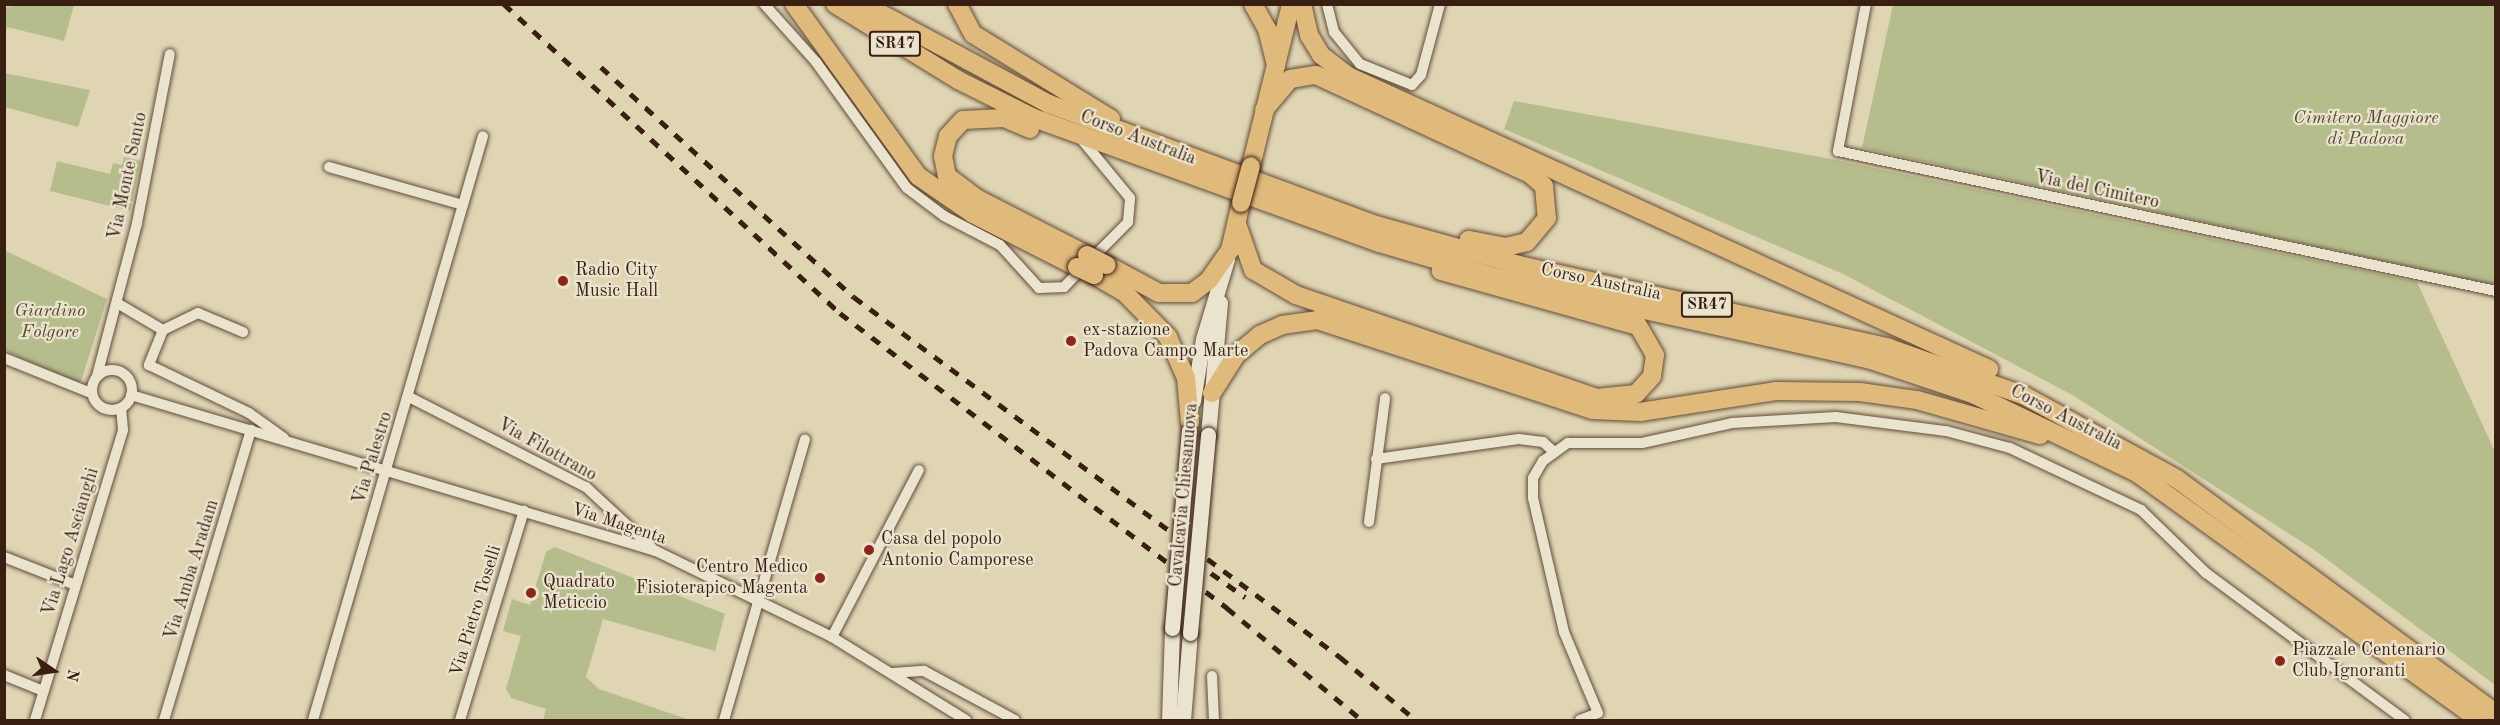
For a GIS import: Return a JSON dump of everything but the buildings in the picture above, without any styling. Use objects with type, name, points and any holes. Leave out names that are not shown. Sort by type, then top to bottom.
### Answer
[{"type":"main road","points":[[794,4],[918,176],[973,214],[1159,293],[1184,294],[1201,289],[1230,250]]},
{"type":"main road","name":"Corso Australia","points":[[835,4],[986,96],[1078,135],[1379,243],[1499,278],[1868,359],[1973,394],[2135,463],[2479,720]]},
{"type":"main road","name":"Corso Australia","points":[[863,4],[996,80],[1166,150],[1311,202],[1463,251],[1822,330],[1940,362],[2065,414],[2496,713]]},
{"type":"main road","points":[[957,4],[973,34],[1166,150]]},
{"type":"main road","points":[[1253,4],[1267,28],[1276,66]]},
{"type":"main road","name":"Cavalcavia Chiesanuova","points":[[1169,720],[1172,628],[1189,427],[1203,339],[1237,224],[1291,4]]},
{"type":"main road","points":[[1302,4],[1309,35],[1321,55],[1348,76],[1996,372],[2099,425],[2135,463]]},
{"type":"main road","points":[[1264,110],[1290,79],[1316,75],[1530,174],[1544,186],[1549,206],[1541,229],[1527,242],[1506,247],[1311,202]]},
{"type":"main road","points":[[1078,135],[1040,133],[1004,118],[980,115],[963,120],[948,136],[943,156],[947,176],[960,189],[1091,266],[1124,292],[1168,337],[1186,378],[1189,427]]},
{"type":"main road","points":[[1237,224],[1253,270],[1296,295],[1597,398],[1636,394],[1652,376],[1655,355],[1638,326],[1465,281],[1379,243]]},
{"type":"main road","name":"Cavalcavia Chiesanuova","points":[[1183,720],[1223,273]]},
{"type":"main road","points":[[1212,393],[1236,355],[1260,334],[1282,324],[1317,320],[1592,410],[1640,412],[1775,391],[1860,392],[1975,415],[2135,463]]},
{"type":"street","name":"Corso Australia","points":[[764,4],[816,62],[907,188],[935,211],[1000,246],[1039,288],[1064,287],[1128,222],[1130,198],[1078,135]]},
{"type":"street","points":[[1327,4],[1334,32],[1360,64],[1412,85],[1421,75],[1440,4]]},
{"type":"street","name":"Via del Cimitero","points":[[1866,4],[1838,151],[2496,291]]},
{"type":"street","name":"Via Monte Santo","points":[[91,393],[109,344],[170,54]]},
{"type":"street","name":"Via Palestro","points":[[313,720],[409,397],[483,136]]},
{"type":"street","points":[[329,167],[463,204]]},
{"type":"street","points":[[117,303],[163,330]]},
{"type":"street","points":[[243,332],[198,313],[163,330],[149,365],[249,413],[286,440]]},
{"type":"street","points":[[4,358],[91,393],[102,408],[121,408],[131,395],[130,383],[119,371],[109,344]]},
{"type":"street","points":[[97,376],[119,371]]},
{"type":"street","points":[[131,395],[386,470]]},
{"type":"street","name":"Via Filottrano","points":[[409,397],[586,488],[656,551]]},
{"type":"street","points":[[1368,522],[1385,398]]},
{"type":"street","name":"Via Lago Ascianghi","points":[[34,720],[73,584],[123,430],[121,408]]},
{"type":"street","points":[[1580,720],[1598,713],[1564,632],[1533,498],[1533,478],[1552,450],[1568,443],[1642,443],[1764,419],[1891,422],[2010,448],[2140,510],[2206,573],[2405,720]]},
{"type":"street","name":"Via Amba Aradam","points":[[164,720],[251,430]]},
{"type":"street","points":[[724,720],[762,599],[805,439]]},
{"type":"street","points":[[1376,459],[1519,439],[1543,442],[1552,450]]},
{"type":"street","name":"Via Magenta","points":[[386,470],[656,551],[762,599],[832,636],[966,720]]},
{"type":"street","points":[[832,636],[919,470]]},
{"type":"street","name":"Via Pietro Toselli","points":[[459,720],[524,511]]},
{"type":"street","points":[[4,557],[73,584]]},
{"type":"street","points":[[893,673],[924,671],[1015,720]]},
{"type":"street","points":[[4,675],[43,691]]},
{"type":"street","points":[[1212,676],[1214,720]]},
{"type":"green space","points":[[14,5],[74,5],[64,41],[7,27],[5,35],[5,8]]},
{"type":"green space","name":"Cimitero Maggiore di Padova","points":[[1893,5],[2495,5],[2495,285],[1862,148]]},
{"type":"green space","points":[[4,73],[90,90],[78,127],[5,107]]},
{"type":"green space","points":[[1514,101],[1831,159],[2417,282],[2495,452],[2495,685],[2313,549],[2074,396],[1843,274],[1504,129]]},
{"type":"green space","points":[[124,157],[141,161],[130,211],[50,191],[57,161],[110,174],[113,163],[122,165]]},
{"type":"green space","name":"Giardino Folgore","points":[[4,250],[107,299],[81,381],[75,384],[5,350]]},
{"type":"green space","points":[[555,547],[725,614],[715,651],[603,619],[586,677],[599,689],[690,720],[543,720],[546,709],[511,698],[506,689],[521,636],[503,631],[512,599],[530,605],[546,552]]},
{"type":"railway","points":[[504,4],[840,313],[1227,608],[1362,720]]},
{"type":"railway","points":[[601,67],[854,297],[1340,657],[1416,720]]},
{"type":"railway","points":[[1211,573],[1245,597]]},
{"type":"place","name":"Radio City Music Hall","points":[[563,281]]},
{"type":"place","name":"ex-stazione Padova Campo Marte","points":[[1071,341]]},
{"type":"place","name":"Casa del popolo Antonio Camporese","points":[[869,550]]},
{"type":"place","name":"Centro Medico Fisioterapico Magenta","points":[[820,578]]},
{"type":"place","name":"Quadrato Meticcio","points":[[531,593]]},
{"type":"place","name":"Piazzale Centenario Club Ignoranti","points":[[2280,661]]}]
